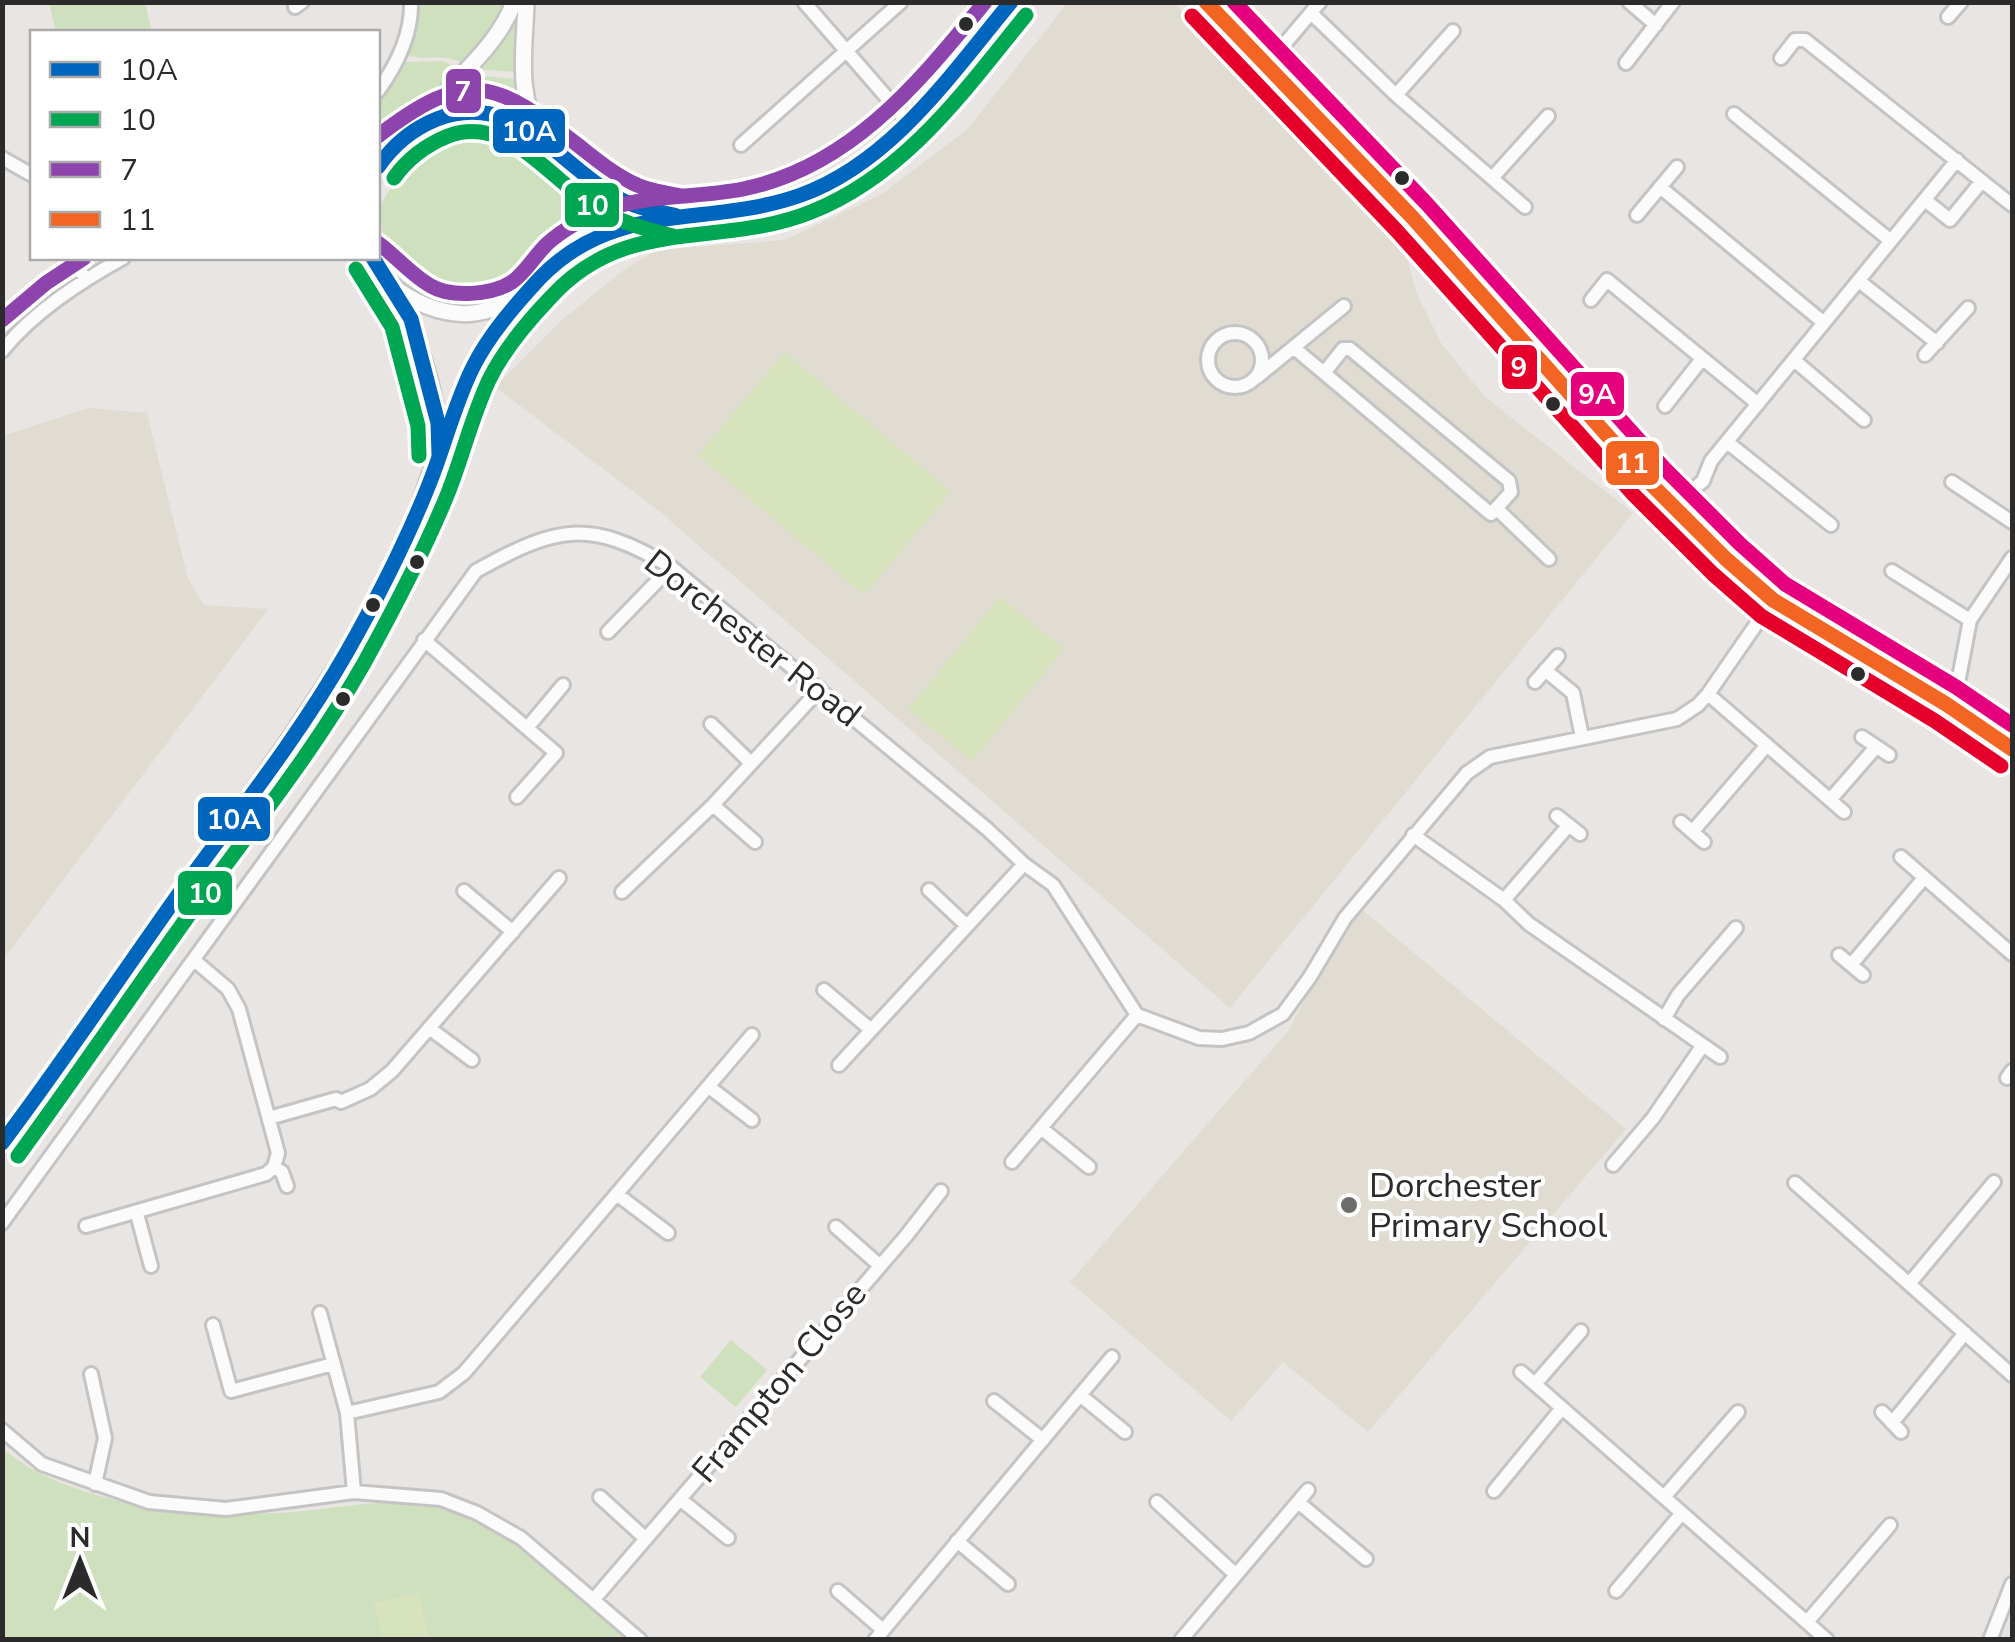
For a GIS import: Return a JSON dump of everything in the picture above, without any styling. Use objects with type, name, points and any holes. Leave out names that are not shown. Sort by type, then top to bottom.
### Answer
[{"type":"street","points":[[380,87],[399,57],[411,2]]},
{"type":"street","points":[[380,161],[418,127],[433,103],[468,69],[507,22],[514,2]]},
{"type":"street","points":[[526,2],[524,96],[533,122],[546,142],[563,160],[627,203],[676,216]]},
{"type":"street","points":[[804,2],[908,122]]},
{"type":"street","points":[[740,144],[902,2]]},
{"type":"street","points":[[559,260],[620,226],[755,208],[804,194],[854,168],[908,122],[1012,2]]},
{"type":"street","points":[[1206,2],[1412,217],[1604,433],[1773,600],[1946,704],[2012,749]]},
{"type":"street","points":[[1629,2],[1656,25]]},
{"type":"street","points":[[1626,63],[1674,2]]},
{"type":"street","points":[[1948,17],[1961,2]]},
{"type":"street","points":[[1267,65],[1315,8],[1396,94],[1525,208]]},
{"type":"street","points":[[1396,94],[1453,31]]},
{"type":"street","points":[[1781,58],[1795,40],[1805,40],[2012,205]]},
{"type":"street","points":[[418,127],[450,112],[483,109],[514,119],[546,142]]},
{"type":"street","points":[[1734,114],[1892,241]]},
{"type":"street","points":[[1493,177],[1548,116]]},
{"type":"street","points":[[2,158],[30,174]]},
{"type":"street","points":[[2,1144],[328,684],[387,580],[424,498],[474,365],[522,300],[559,260],[578,230],[576,202],[563,160]]},
{"type":"street","points":[[1674,506],[1704,480],[1711,462],[1957,160]]},
{"type":"street","points":[[1637,215],[1677,166]]},
{"type":"street","points":[[1925,200],[1950,220],[1982,181]]},
{"type":"street","points":[[1660,188],[1824,323]]},
{"type":"street","points":[[72,260],[86,278]]},
{"type":"street","points":[[2,351],[14,336],[86,278],[119,260]]},
{"type":"street","points":[[371,260],[411,319],[438,423],[439,457]]},
{"type":"street","points":[[1591,300],[1607,280],[1758,404]]},
{"type":"street","points":[[1859,280],[1937,343]]},
{"type":"street","points":[[388,282],[431,309],[472,314],[522,300]]},
{"type":"street","points":[[1257,377],[1261,352],[1252,339],[1235,333],[1212,346],[1208,364],[1217,380],[1234,387],[1250,383],[1344,306]]},
{"type":"street","points":[[1926,355],[1968,308]]},
{"type":"street","points":[[1294,348],[1492,514],[1498,509],[1510,492],[1509,480],[1350,348],[1343,348],[1324,373]]},
{"type":"street","points":[[1665,406],[1702,359]]},
{"type":"street","points":[[1794,360],[1864,420]]},
{"type":"street","points":[[1727,442],[1831,525]]},
{"type":"street","points":[[1952,482],[2012,522]]},
{"type":"street","points":[[1498,509],[1549,559]]},
{"type":"street","name":"Dorchester Road","points":[[2,1223],[476,571],[527,543],[566,533],[608,536],[634,544],[671,567],[1053,885],[1137,1015]]},
{"type":"street","points":[[1946,704],[1958,683],[1970,620],[2012,558]]},
{"type":"street","points":[[608,632],[671,567]]},
{"type":"street","points":[[1892,570],[1970,620]]},
{"type":"street","points":[[1012,1162],[1137,1015],[1199,1038],[1222,1039],[1264,1027],[1283,1014],[1345,918],[1467,773],[1490,758],[1676,718],[1708,694],[1773,600]]},
{"type":"street","points":[[424,640],[556,753],[517,797]]},
{"type":"street","points":[[1535,682],[1558,656]]},
{"type":"street","points":[[1545,670],[1573,694],[1582,737]]},
{"type":"street","points":[[527,728],[563,685]]},
{"type":"street","points":[[622,892],[714,805],[820,689]]},
{"type":"street","points":[[1708,694],[1844,812]]},
{"type":"street","points":[[710,724],[751,763]]},
{"type":"street","points":[[1862,736],[1889,755]]},
{"type":"street","points":[[1704,842],[1687,826],[1767,745]]},
{"type":"street","points":[[1830,800],[1876,747]]},
{"type":"street","points":[[714,805],[755,842]]},
{"type":"street","points":[[1504,900],[1574,830],[1557,816]]},
{"type":"street","points":[[1413,835],[1504,900],[1529,924],[1720,1057]]},
{"type":"street","points":[[1901,858],[2010,946]]},
{"type":"street","points":[[839,1065],[1024,864]]},
{"type":"street","points":[[268,1118],[336,1098],[341,1102],[370,1088],[392,1071],[559,878]]},
{"type":"street","points":[[1850,965],[1923,879]]},
{"type":"street","points":[[929,890],[966,925]]},
{"type":"street","points":[[464,891],[512,932]]},
{"type":"street","points":[[1664,1018],[1678,995],[1736,928]]},
{"type":"street","points":[[1839,954],[1863,975]]},
{"type":"street","points":[[86,1226],[266,1174],[274,1167],[278,1153],[238,1009],[228,989],[194,960]]},
{"type":"street","points":[[824,990],[870,1030]]},
{"type":"street","points":[[429,1028],[472,1060]]},
{"type":"street","points":[[347,1413],[439,1392],[464,1373],[752,1035]]},
{"type":"street","points":[[1613,1166],[1653,1118],[1703,1045]]},
{"type":"street","points":[[708,1087],[752,1120]]},
{"type":"street","points":[[1041,1128],[1090,1167]]},
{"type":"street","points":[[274,1167],[282,1172],[287,1186]]},
{"type":"street","points":[[1909,1284],[1994,1182]]},
{"type":"street","points":[[1795,1183],[2012,1375]]},
{"type":"street","name":"Frampton Close","points":[[595,1598],[906,1236],[940,1191]]},
{"type":"street","points":[[618,1195],[668,1233]]},
{"type":"street","points":[[138,1214],[152,1266]]},
{"type":"street","name":"Frampton Close","points":[[836,1227],[878,1264]]},
{"type":"street","points":[[320,1313],[347,1413],[354,1492]]},
{"type":"street","points":[[213,1325],[231,1391],[334,1364]]},
{"type":"street","points":[[1535,1384],[1581,1331]]},
{"type":"street","points":[[1892,1422],[1964,1333]]},
{"type":"street","points":[[838,1591],[879,1635],[1111,1356]]},
{"type":"street","points":[[1522,1372],[1807,1622],[1819,1637]]},
{"type":"street","points":[[91,1374],[105,1438],[95,1484]]},
{"type":"street","points":[[1080,1395],[1125,1432]]},
{"type":"street","points":[[994,1400],[1043,1440]]},
{"type":"street","points":[[1494,1491],[1562,1408]]},
{"type":"street","points":[[1664,1497],[1738,1412]]},
{"type":"street","points":[[2,1430],[42,1464],[148,1502],[226,1509],[354,1492],[440,1499],[521,1538],[640,1640]]},
{"type":"street","points":[[1181,1640],[1308,1490]]},
{"type":"street","points":[[600,1497],[646,1539]]},
{"type":"street","name":"Frampton Close","points":[[680,1499],[728,1538]]},
{"type":"street","points":[[1156,1502],[1236,1575]]},
{"type":"street","points":[[1298,1502],[1366,1560]]},
{"type":"street","points":[[1616,1591],[1682,1513]]},
{"type":"street","points":[[1807,1622],[1890,1525]]},
{"type":"street","points":[[958,1541],[1008,1584]]},
{"type":"street","points":[[1990,1640],[2012,1584]]},
{"type":"shaded area","points":[[1067,3],[1175,3],[1405,249],[1416,292],[1441,343],[1485,397],[1633,513],[1230,1008],[658,510],[495,387],[562,320],[621,272],[656,250],[785,240],[882,194],[968,129]]},
{"type":"shaded area","points":[[88,408],[147,413],[188,578],[204,605],[268,609],[3,960],[3,436]]},
{"type":"shaded area","name":"Dorchester Primary School","points":[[1360,908],[1626,1129],[1368,1432],[1283,1362],[1231,1421],[1070,1282],[1288,1031],[1347,924]]},
{"type":"green space","points":[[49,3],[145,3],[152,30],[56,30]]},
{"type":"green space","points":[[420,3],[509,3],[497,29],[464,64],[408,55]]},
{"type":"green space","points":[[518,9],[516,72],[475,69],[504,37]]},
{"type":"green space","points":[[443,61],[459,69],[380,144],[380,101],[404,62]]},
{"type":"green space","points":[[469,75],[517,79],[519,108],[474,100],[444,105]]},
{"type":"green space","points":[[470,124],[503,130],[543,159],[560,183],[563,213],[541,255],[498,294],[477,304],[449,301],[421,283],[384,241],[381,220],[381,205],[388,192],[444,134]]},
{"type":"green space","points":[[785,352],[951,492],[864,595],[698,455]]},
{"type":"green space","points":[[1000,597],[1064,649],[972,761],[908,709]]},
{"type":"green space","points":[[731,1340],[767,1370],[736,1407],[700,1377]]},
{"type":"green space","points":[[2,1448],[65,1484],[102,1496],[181,1511],[258,1514],[392,1503],[451,1510],[524,1548],[628,1639],[3,1639]]},
{"type":"green space","points":[[419,1593],[429,1639],[383,1639],[374,1603]]},
{"type":"transit line","name":"7","points":[[380,245],[439,290],[483,292],[512,282],[555,238],[576,223],[608,209],[641,201],[743,189],[782,178],[817,162],[879,118],[985,2]]},
{"type":"transit line","name":"10A","points":[[2,1143],[328,684],[410,529],[479,355],[521,299],[569,253],[600,236],[664,219],[766,205],[834,180],[864,161],[918,113],[1011,2]]},
{"type":"transit line","name":"11","points":[[1206,2],[1412,217],[1649,482],[1726,559],[1773,600],[1946,704],[2012,749]]},
{"type":"transit line","name":"9A","points":[[1234,2],[1427,204],[1664,468],[1740,544],[1785,584],[2012,725]]},
{"type":"transit line","name":"10","points":[[18,1156],[344,697],[429,537],[489,380],[509,346],[534,316],[580,271],[611,254],[642,243],[777,223],[845,196],[876,176],[931,128],[1026,15]]},
{"type":"transit line","name":"9","points":[[1192,16],[1397,231],[1634,495],[1713,574],[1761,616],[1935,721],[2001,766]]},
{"type":"transit line","name":"7","points":[[380,135],[436,99],[459,91],[481,90],[525,107],[629,181],[681,196]]},
{"type":"transit line","name":"10A","points":[[380,164],[404,138],[428,123],[465,112],[490,114],[534,134],[618,198],[677,216]]},
{"type":"transit line","name":"10","points":[[394,178],[411,158],[448,136],[489,134],[526,152],[603,212],[673,236]]},
{"type":"transit line","name":"7","points":[[2,320],[81,260]]},
{"type":"transit line","name":"10A","points":[[374,260],[411,319],[438,423],[439,455]]},
{"type":"transit line","name":"10","points":[[356,269],[392,327],[418,426],[419,456]]},
{"type":"place","name":"Dorchester Primary School","points":[[1349,1205]]}]
